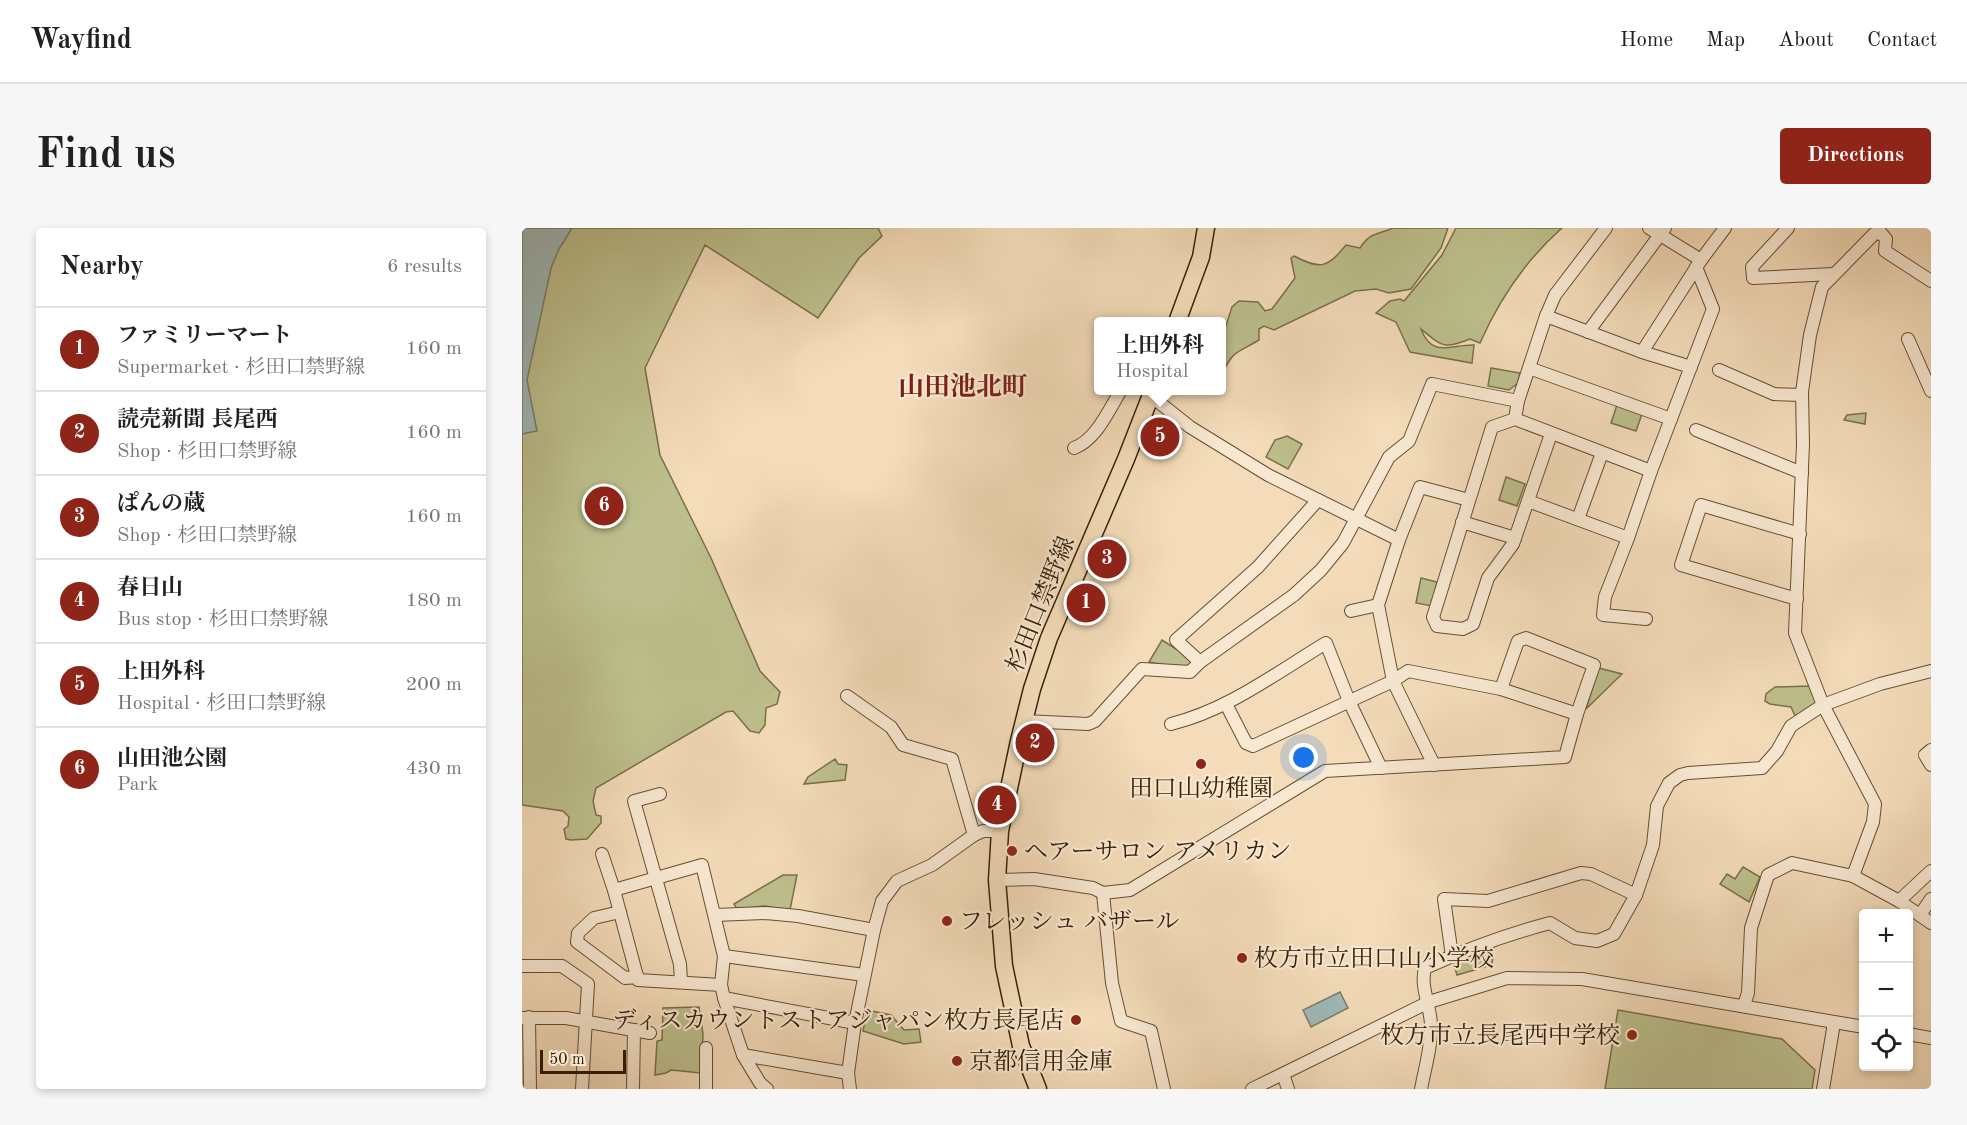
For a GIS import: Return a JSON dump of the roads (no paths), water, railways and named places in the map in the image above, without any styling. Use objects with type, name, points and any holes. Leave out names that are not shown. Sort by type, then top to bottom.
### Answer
[{"type":"main road","points":[[1178,317],[1201,257],[1206,228]]},
{"type":"main road","name":"杉田口禁野線","points":[[1038,1089],[1021,1046],[1004,966],[997,880],[1000,831],[1024,721],[1049,638],[1151,395]]},
{"type":"street","points":[[1515,419],[1518,401],[1555,295],[1606,228]]},
{"type":"street","points":[[1641,352],[1725,228]]},
{"type":"street","points":[[1788,228],[1752,267],[1753,278],[1833,274]]},
{"type":"street","points":[[1588,332],[1658,230],[1699,264],[1713,309],[1605,597],[1603,615],[1646,619]]},
{"type":"street","points":[[1853,876],[1873,822],[1875,804],[1823,705],[1795,633],[1802,473],[1802,395],[1810,335],[1821,287],[1874,234],[1881,233],[1886,239],[1885,251],[1931,281]]},
{"type":"street","points":[[1546,316],[1641,352],[1691,368]]},
{"type":"street","points":[[1908,339],[1931,391]]},
{"type":"street","points":[[1529,368],[1671,419]]},
{"type":"street","points":[[1719,370],[1774,394],[1802,395]]},
{"type":"street","points":[[1024,721],[1088,724],[1095,721],[1142,669],[1190,672],[1200,662],[1294,595],[1321,570],[1343,543],[1389,457],[1409,441],[1432,384],[1518,401]]},
{"type":"street","points":[[1074,448],[1083,445],[1105,418],[1118,395]]},
{"type":"street","points":[[1154,395],[1190,427],[1268,475],[1399,540]]},
{"type":"street","points":[[1551,434],[1515,538],[1488,578],[1473,624],[1463,629],[1437,626],[1433,616],[1492,427],[1515,419],[1651,471]]},
{"type":"street","points":[[1696,430],[1802,473]]},
{"type":"street","points":[[1578,519],[1602,453]]},
{"type":"street","points":[[1434,765],[1392,681],[1378,605],[1399,540],[1420,487],[1469,500]]},
{"type":"street","points":[[1200,662],[1176,640],[1258,567],[1318,500]]},
{"type":"street","points":[[1528,501],[1628,538]]},
{"type":"street","points":[[1797,599],[1681,565],[1701,505],[1800,534]]},
{"type":"street","points":[[1462,522],[1515,538]]},
{"type":"street","points":[[1351,611],[1378,605]]},
{"type":"street","points":[[997,880],[1034,879],[1093,888],[1103,893],[1130,890],[1325,771],[1565,757],[1576,714],[1594,665],[1526,638],[1518,641],[1501,689]]},
{"type":"street","points":[[1171,724],[1192,719],[1226,704],[1326,643],[1349,701],[1381,768]]},
{"type":"street","points":[[1226,704],[1246,743],[1252,746],[1392,681],[1408,671],[1501,689],[1576,714]]},
{"type":"street","points":[[1421,1089],[1431,1025],[1429,1002],[1423,978],[1425,968],[1452,956],[1550,923],[1575,938],[1597,941],[1614,934],[1636,895],[1653,846],[1657,806],[1669,783],[1680,775],[1688,773],[1762,768],[1777,751],[1791,726],[1823,705],[1880,684],[1931,671]]},
{"type":"street","points":[[847,696],[891,727],[903,745],[952,759],[974,835]]},
{"type":"street","points":[[1931,750],[1924,754],[1931,765]]},
{"type":"street","points":[[660,794],[634,801],[680,964],[681,982]]},
{"type":"street","points":[[850,1089],[848,1073],[855,1023],[882,901],[897,881],[933,866],[974,835],[983,831],[1000,831]]},
{"type":"street","points":[[602,854],[638,980],[721,985]]},
{"type":"street","points":[[1744,1005],[1748,993],[1751,928],[1768,875],[1792,863],[1853,876],[1899,901],[1931,923]]},
{"type":"street","points":[[614,890],[702,865],[724,956],[721,985],[724,998],[743,1054],[760,1083],[767,1089]]},
{"type":"street","points":[[1899,901],[1931,871]]},
{"type":"street","points":[[1452,956],[1444,899],[1488,901],[1581,873],[1591,874],[1636,895]]},
{"type":"street","points":[[1103,893],[1112,983],[1121,1021],[1151,1031],[1164,1089]]},
{"type":"street","points":[[1920,915],[1931,899]]},
{"type":"street","points":[[620,912],[594,918],[578,933],[577,942],[625,978],[638,977]]},
{"type":"street","points":[[715,915],[766,913],[798,916],[874,930]]},
{"type":"street","points":[[724,956],[864,975]]},
{"type":"street","points":[[522,966],[562,966],[588,984],[582,1089]]},
{"type":"street","points":[[1252,1089],[1429,1002],[1506,978],[1582,978],[1859,1026]]},
{"type":"street","points":[[724,998],[855,1023]]},
{"type":"street","points":[[531,1089],[526,1017],[566,1018],[651,1033]]},
{"type":"street","points":[[1823,1089],[1834,1023]]},
{"type":"street","points":[[633,1089],[634,1030]]},
{"type":"street","points":[[1913,1035],[1931,1038]]},
{"type":"street","points":[[706,1048],[706,1089]]},
{"type":"street","points":[[743,1054],[848,1073]]},
{"type":"street","points":[[1283,1074],[1288,1089]]},
{"type":"water","points":[[522,228],[572,228],[551,268],[527,380],[537,431],[522,434]]},
{"type":"water","points":[[1340,992],[1348,1008],[1311,1027],[1303,1010]]},
{"type":"place","name":"上田外科","points":[[1160,437]]},
{"type":"place","name":"山田池公園","points":[[604,506]]},
{"type":"place","name":"ぱんの蔵","points":[[1107,559]]},
{"type":"place","name":"ファミリーマート","points":[[1086,603]]},
{"type":"place","name":"読売新聞 長尾西","points":[[1035,743]]},
{"type":"place","name":"田口山幼稚園","points":[[1201,764]]},
{"type":"place","name":"春日山","points":[[997,805]]},
{"type":"place","name":"ヘアーサロン アメリカン","points":[[1012,851]]},
{"type":"place","name":"フレッシュ バザール","points":[[947,921]]},
{"type":"place","name":"枚方市立田口山小学校","points":[[1242,958]]},
{"type":"place","name":"ディスカウントストアジャパン枚方長尾店","points":[[1076,1020]]},
{"type":"place","name":"枚方市立長尾西中学校","points":[[1632,1035]]},
{"type":"place","name":"京都信用金庫","points":[[957,1061]]},
{"type":"district","name":"山田池北町","points":[[963,386]]}]
